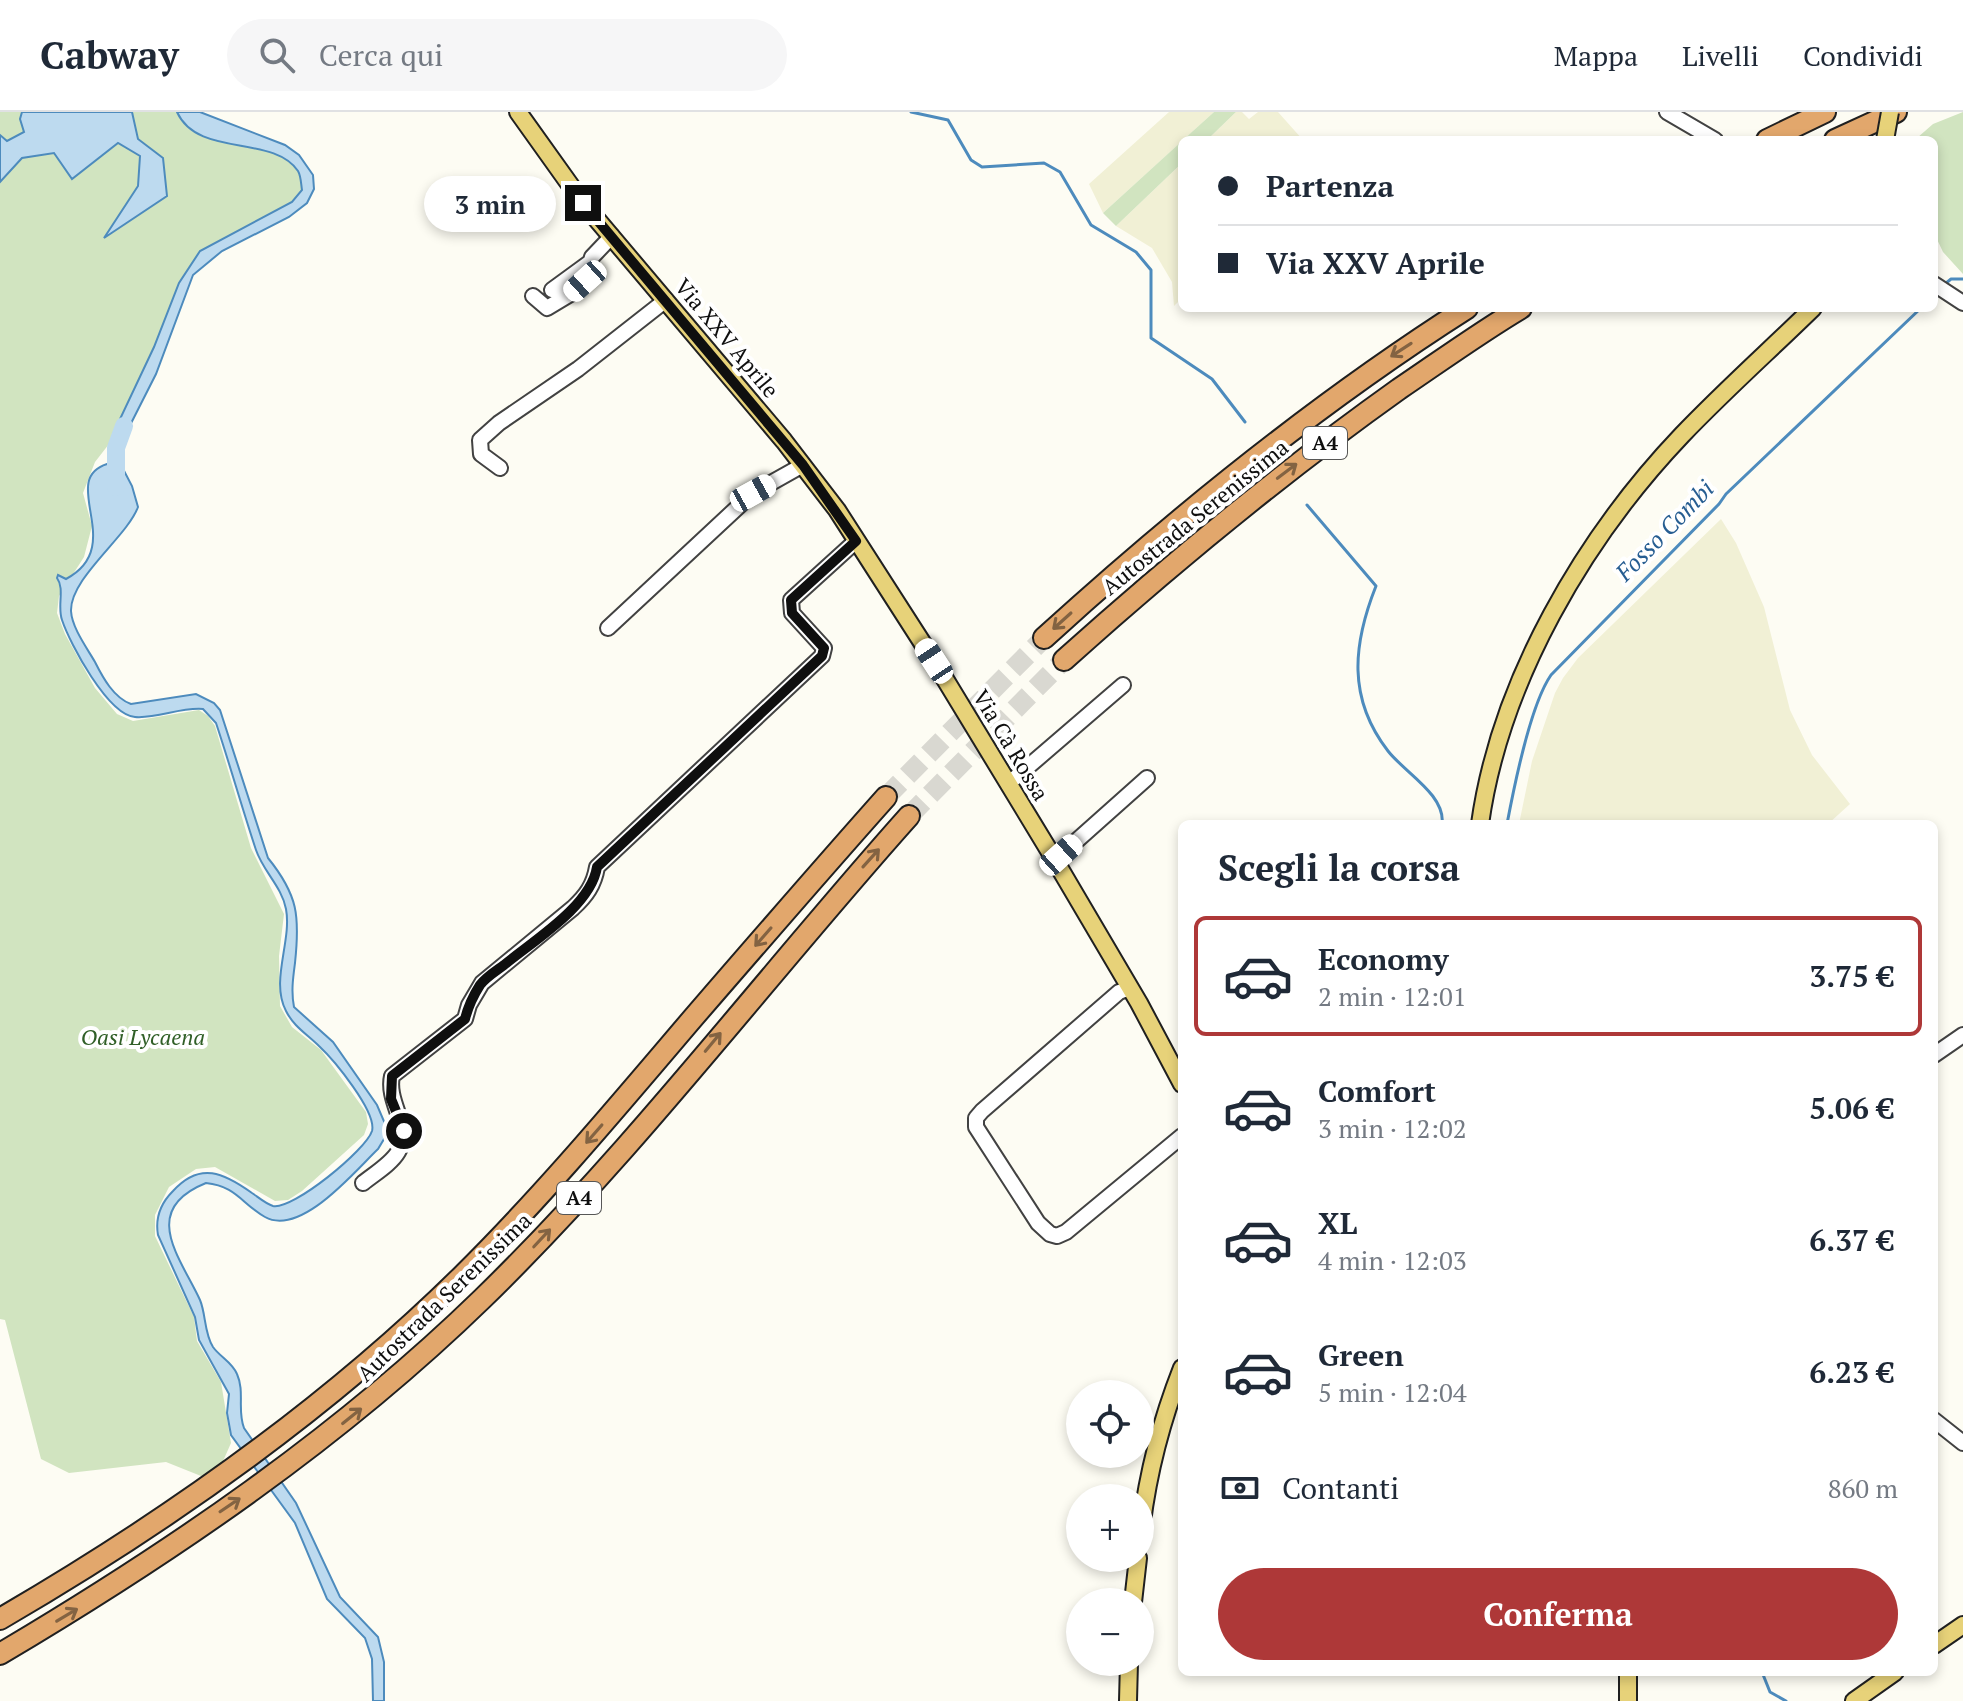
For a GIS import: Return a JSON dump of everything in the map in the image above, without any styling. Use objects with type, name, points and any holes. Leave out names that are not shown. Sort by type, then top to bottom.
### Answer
[{"type":"highway","points":[[1775,136],[1825,112]]},
{"type":"highway","points":[[1844,136],[1896,112]]},
{"type":"highway","name":"Autostrada Serenissima","points":[[1044,638],[1132,558],[1253,459],[1392,356],[1461,312]]},
{"type":"highway","name":"Autostrada Serenissima","points":[[1064,660],[1202,538],[1273,481],[1515,312]]},
{"type":"highway","name":"Autostrada Serenissima","points":[[0,1619],[158,1521],[272,1441],[401,1333],[516,1221],[886,797]]},
{"type":"highway","name":"Autostrada Serenissima","points":[[0,1654],[80,1607],[291,1464],[359,1411],[422,1355],[538,1242],[605,1169],[909,816]]},
{"type":"main road","name":"Via XXV Aprile","points":[[518,112],[575,192],[784,441]]},
{"type":"main road","points":[[1886,136],[1890,112]]},
{"type":"main road","points":[[1481,820],[1499,744],[1518,690],[1539,640],[1593,543],[1682,434],[1809,312]]},
{"type":"main road","name":"Via Cà Rossa","points":[[784,441],[856,541],[1008,784],[1130,988],[1178,1075]]},
{"type":"main road","points":[[1147,1484],[1161,1423],[1178,1378]]},
{"type":"main road","points":[[1938,1642],[1963,1625]]},
{"type":"main road","points":[[1128,1701],[1129,1676]]},
{"type":"main road","points":[[1627,1699],[1628,1676]]},
{"type":"main road","points":[[1854,1701],[1889,1676]]},
{"type":"street","points":[[1667,112],[1708,136]]},
{"type":"street","points":[[552,290],[589,263],[612,236]]},
{"type":"street","points":[[533,296],[547,308],[585,281],[590,270],[589,263]]},
{"type":"street","points":[[1938,287],[1963,303]]},
{"type":"street","points":[[500,468],[481,454],[480,440],[666,300]]},
{"type":"street","points":[[608,628],[753,493],[803,465]]},
{"type":"street","points":[[363,1183],[397,1155],[401,1144],[404,1131],[391,1099],[392,1076],[465,1019],[482,983],[573,908],[587,894],[597,867],[822,656],[824,648],[792,613],[791,600],[856,541]]},
{"type":"street","points":[[1008,784],[1123,685]]},
{"type":"street","points":[[1055,860],[1147,778]]},
{"type":"street","points":[[1130,988],[1119,992],[982,1111],[976,1118],[976,1127],[1038,1223],[1057,1236],[1066,1232],[1178,1139]]},
{"type":"street","points":[[1938,1052],[1963,1035]]},
{"type":"street","points":[[1938,1423],[1963,1443]]},
{"type":"green space","name":"Oasi Lycaena","points":[[0,112],[177,112],[187,126],[202,135],[272,153],[287,160],[298,171],[301,180],[302,190],[292,202],[201,251],[179,283],[154,347],[109,444],[95,462],[83,493],[92,526],[84,557],[59,596],[57,613],[95,688],[117,714],[133,721],[199,710],[215,726],[251,848],[284,914],[279,956],[280,1006],[292,1027],[321,1050],[366,1112],[368,1124],[364,1135],[288,1200],[275,1201],[215,1167],[196,1169],[169,1187],[155,1215],[155,1236],[194,1317],[197,1341],[221,1382],[231,1443],[220,1468],[206,1478],[166,1462],[69,1473],[41,1459],[5,1320],[0,1319]]},
{"type":"green space","points":[[1169,112],[1214,112],[1188,136],[1178,136],[1178,145],[1103,213],[1089,184]]},
{"type":"green space","points":[[1214,112],[1236,112],[1211,136],[1187,136]]},
{"type":"green space","points":[[1236,112],[1242,112],[1249,119],[1258,112],[1278,112],[1299,136],[1211,136]]},
{"type":"green space","points":[[1963,112],[1963,274],[1943,252],[1938,241],[1938,136],[1919,136],[1933,124]]},
{"type":"green space","points":[[1178,145],[1178,167],[1116,226],[1103,213]]},
{"type":"green space","points":[[1178,167],[1178,302],[1174,306],[1172,282],[1152,248],[1116,226]]},
{"type":"green space","points":[[1721,519],[1736,543],[1764,607],[1790,710],[1812,755],[1850,804],[1832,820],[1520,820],[1532,761],[1555,693],[1578,658]]},
{"type":"water","points":[[22,112],[132,112],[138,139],[163,158],[167,196],[104,238],[138,186],[140,156],[118,143],[72,179],[54,153],[22,158],[0,182],[0,135],[7,141],[24,132],[20,119]]},
{"type":"water","points":[[177,112],[200,112],[285,145],[299,155],[313,175],[314,189],[307,203],[289,217],[222,251],[193,275],[156,374],[119,447],[112,448],[120,419],[154,347],[179,283],[200,251],[292,202],[302,190],[298,171],[286,160],[272,153],[201,135],[187,126]]},
{"type":"water","points":[[107,464],[121,465],[138,507],[80,585],[71,611],[74,624],[105,681],[125,701],[131,704],[196,694],[214,703],[220,710],[268,858],[286,883],[295,907],[294,1007],[333,1042],[377,1105],[386,1126],[387,1134],[378,1149],[356,1172],[326,1199],[295,1218],[279,1221],[265,1217],[232,1192],[206,1183],[186,1194],[174,1207],[169,1221],[175,1251],[200,1300],[210,1342],[237,1374],[244,1428],[296,1503],[340,1597],[378,1637],[384,1662],[384,1701],[373,1701],[372,1659],[365,1638],[327,1599],[295,1523],[231,1435],[227,1413],[229,1394],[199,1340],[195,1317],[158,1235],[158,1217],[165,1201],[193,1176],[212,1173],[222,1176],[270,1205],[283,1205],[312,1189],[357,1151],[372,1131],[372,1122],[344,1074],[286,1011],[280,987],[286,909],[281,893],[256,850],[216,723],[203,709],[143,717],[124,713],[91,677],[66,631],[57,578],[58,575],[66,579],[84,565],[92,549],[88,484],[93,472]]},
{"type":"waterway","points":[[911,112],[948,120],[971,160],[982,167],[1044,163],[1060,172],[1091,225],[1136,252],[1151,270],[1151,338],[1212,379],[1245,422]]},
{"type":"waterway","name":"Fosso Combi","points":[[1945,284],[1951,279],[1963,279]]},
{"type":"waterway","name":"Fosso Combi","points":[[1508,820],[1530,726],[1543,688],[1551,675],[1726,494],[1917,312]]},
{"type":"waterway","points":[[116,487],[116,448],[124,426]]},
{"type":"waterway","points":[[1307,505],[1376,586],[1362,629],[1358,670],[1360,691],[1375,731],[1388,751],[1438,803],[1442,820]]},
{"type":"waterway","points":[[1764,1676],[1770,1692],[1786,1701]]},
{"type":"tunnel","points":[[886,797],[1044,638]]},
{"type":"tunnel","points":[[909,816],[1064,660]]},
{"type":"route","points":[[404,1131],[391,1099],[392,1076],[465,1019],[482,983],[573,908],[587,894],[597,867],[822,656],[824,648],[792,613],[791,600],[856,541],[803,465],[583,203]]}]
